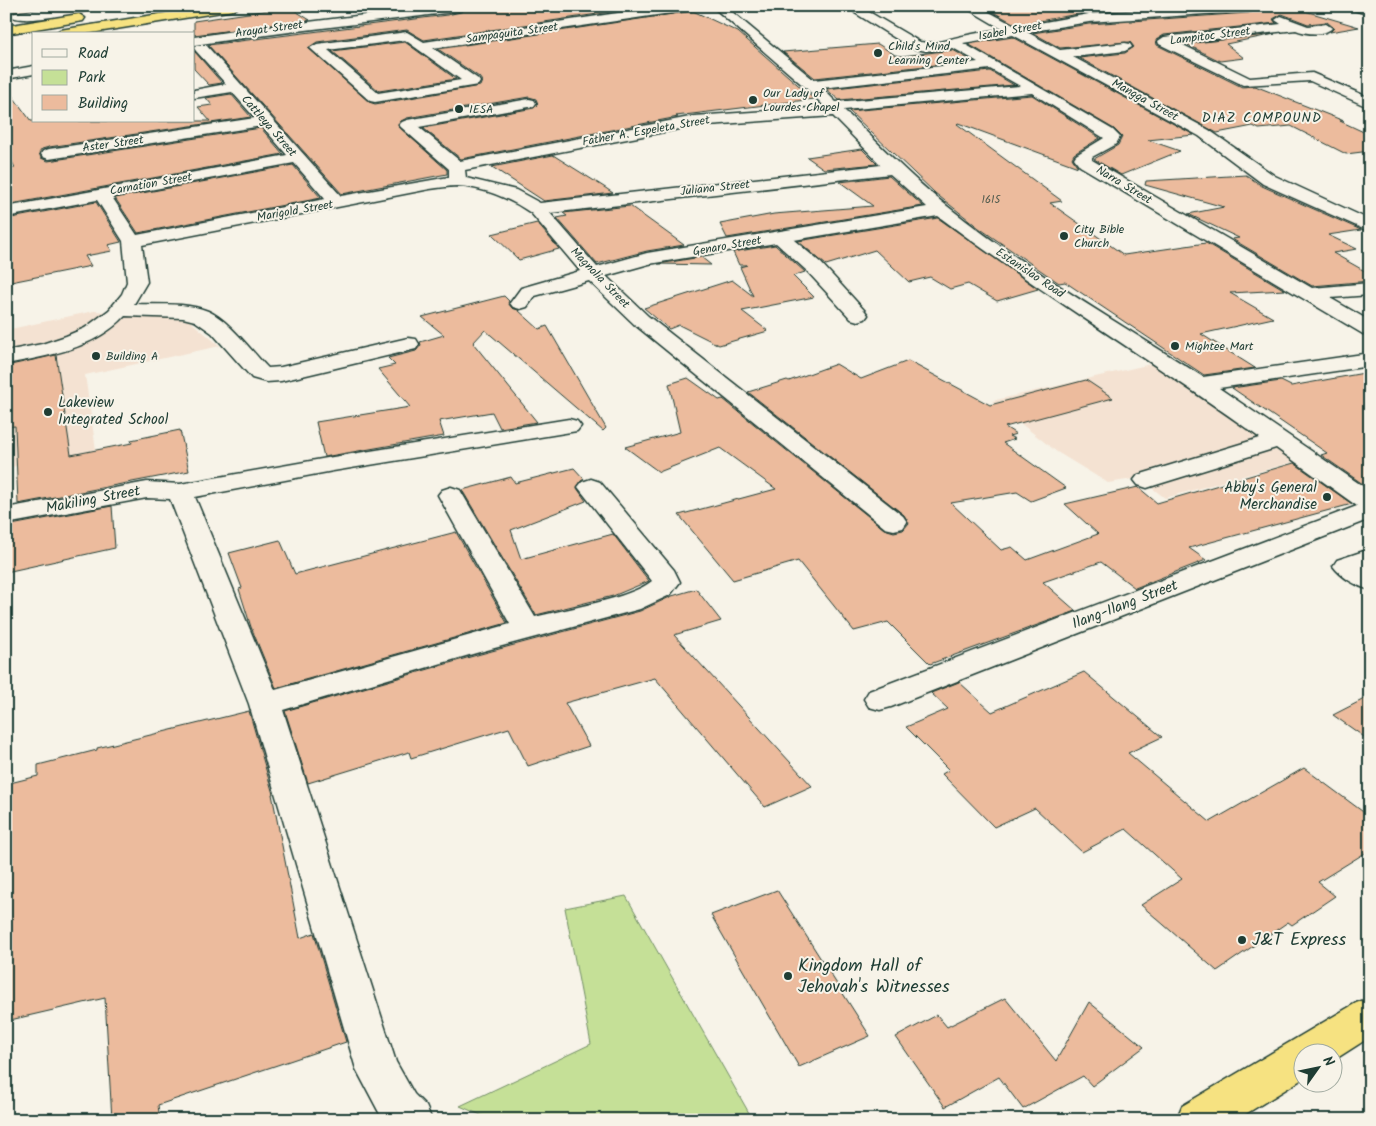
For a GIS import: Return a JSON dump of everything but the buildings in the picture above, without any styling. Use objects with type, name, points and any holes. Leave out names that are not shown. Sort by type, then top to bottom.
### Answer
[{"type":"highway","points":[[8,17],[157,6]]},
{"type":"highway","points":[[72,32],[234,6]]},
{"type":"highway","points":[[6,42],[32,38]]},
{"type":"highway","points":[[1324,1044],[1370,1016]]},
{"type":"highway","points":[[1197,1120],[1294,1062]]},
{"type":"street","points":[[8,17],[27,6]]},
{"type":"street","points":[[8,17],[59,6]]},
{"type":"street","points":[[8,17],[34,15],[84,6]]},
{"type":"street","points":[[363,6],[379,18]]},
{"type":"street","name":"Arayat Street","points":[[199,52],[246,32],[321,22],[379,18],[425,9],[464,6]]},
{"type":"street","name":"Sampaguita Street","points":[[422,46],[647,9],[691,6]]},
{"type":"street","name":"Estanislao Road","points":[[718,6],[811,85],[894,169],[941,210],[1013,263],[1199,384],[1370,503]]},
{"type":"street","name":"Mangga Street","points":[[969,6],[1204,133],[1269,180],[1370,227]]},
{"type":"street","points":[[1166,6],[1181,12]]},
{"type":"street","points":[[1355,6],[1370,10]]},
{"type":"street","name":"Isabel Street","points":[[955,44],[954,42],[961,40],[1088,18],[1250,8]]},
{"type":"street","points":[[859,10],[912,43],[921,46]]},
{"type":"street","points":[[1073,10],[1088,18]]},
{"type":"street","points":[[307,12],[321,22]]},
{"type":"street","points":[[1273,16],[1307,30],[1326,28]]},
{"type":"street","name":"Lampitoc Street","points":[[1298,26],[1164,41],[1248,82],[1312,77],[1368,102]]},
{"type":"street","points":[[407,36],[422,46],[473,82],[375,98],[317,48],[407,36]]},
{"type":"street","points":[[899,48],[955,44]]},
{"type":"street","name":"Narra Street","points":[[955,44],[1108,133],[1112,138],[1110,141],[1086,154],[1082,158],[1086,163],[1370,330]]},
{"type":"street","points":[[1060,54],[1125,47]]},
{"type":"street","name":"Cattleya Street","points":[[199,52],[235,87],[296,158],[338,203]]},
{"type":"street","points":[[1274,64],[1299,78]]},
{"type":"street","points":[[811,85],[992,65]]},
{"type":"street","points":[[6,75],[32,70]]},
{"type":"street","points":[[195,94],[235,87]]},
{"type":"street","name":"Father A. Espeleta Street","points":[[458,174],[695,121],[1035,89]]},
{"type":"street","name":"Magnolia Street","points":[[529,103],[407,125],[458,174],[505,191],[526,201],[537,209],[592,273],[641,320],[894,522]]},
{"type":"street","name":"Aster Street","points":[[49,154],[266,121]]},
{"type":"street","name":"Carnation Street","points":[[6,212],[296,158]]},
{"type":"street","name":"Juliana Street","points":[[537,209],[894,169]]},
{"type":"street","name":"Marigold Street","points":[[132,241],[338,203],[430,184],[458,174]]},
{"type":"street","points":[[6,358],[74,342],[92,332],[120,310],[132,295],[137,282],[132,241],[100,193]]},
{"type":"street","name":"Genaro Street","points":[[520,303],[528,292],[647,259],[941,210]]},
{"type":"street","points":[[780,237],[814,267],[858,315]]},
{"type":"street","points":[[1306,294],[1370,289]]},
{"type":"street","points":[[120,310],[183,312],[202,316],[219,329],[253,367],[266,375],[282,374],[408,344]]},
{"type":"street","points":[[1199,384],[1370,359]]},
{"type":"street","name":"Makiling Street","points":[[6,516],[147,490],[180,492],[342,462],[569,426]]},
{"type":"street","points":[[1147,480],[1278,440]]},
{"type":"street","points":[[265,704],[468,644],[652,594],[661,589],[666,582],[664,576],[591,487]]},
{"type":"street","points":[[180,492],[265,704],[376,1070],[399,1108],[411,1120]]},
{"type":"street","points":[[451,495],[527,628]]},
{"type":"street","name":"Ilang-Ilang Street","points":[[880,699],[1370,510]]},
{"type":"street","points":[[1370,557],[1347,566],[1370,580]]},
{"type":"shaded area","points":[[6,6],[102,6],[6,21]]},
{"type":"shaded area","name":"Lakeview Integrated School","points":[[94,311],[185,317],[220,346],[85,375],[96,450],[6,468],[6,330]]},
{"type":"shaded area","points":[[1151,364],[1253,430],[1293,462],[1165,498],[1139,478],[1108,483],[1057,452],[992,401]]},
{"type":"green space","points":[[626,896],[753,1120],[492,1120],[460,1106],[591,1044],[565,908]]},
{"type":"place","name":"Child's Mind Learning Center","points":[[878,53]]},
{"type":"place","name":"Our Lady of Lourdes Chapel","points":[[753,100]]},
{"type":"place","name":"IESA","points":[[459,109]]},
{"type":"place","name":"City Bible Church","points":[[1064,236]]},
{"type":"place","name":"Mightee Mart","points":[[1175,346]]},
{"type":"place","name":"Building A","points":[[96,356]]},
{"type":"place","name":"Lakeview Integrated School","points":[[48,412]]},
{"type":"place","name":"Abby's General Merchandise","points":[[1327,497]]},
{"type":"place","name":"J&T Express","points":[[1242,940]]},
{"type":"place","name":"Kingdom Hall of Jehovah's Witnesses","points":[[788,976]]},
{"type":"district","name":"DIAZ COMPOUND","points":[[1262,118]]}]
